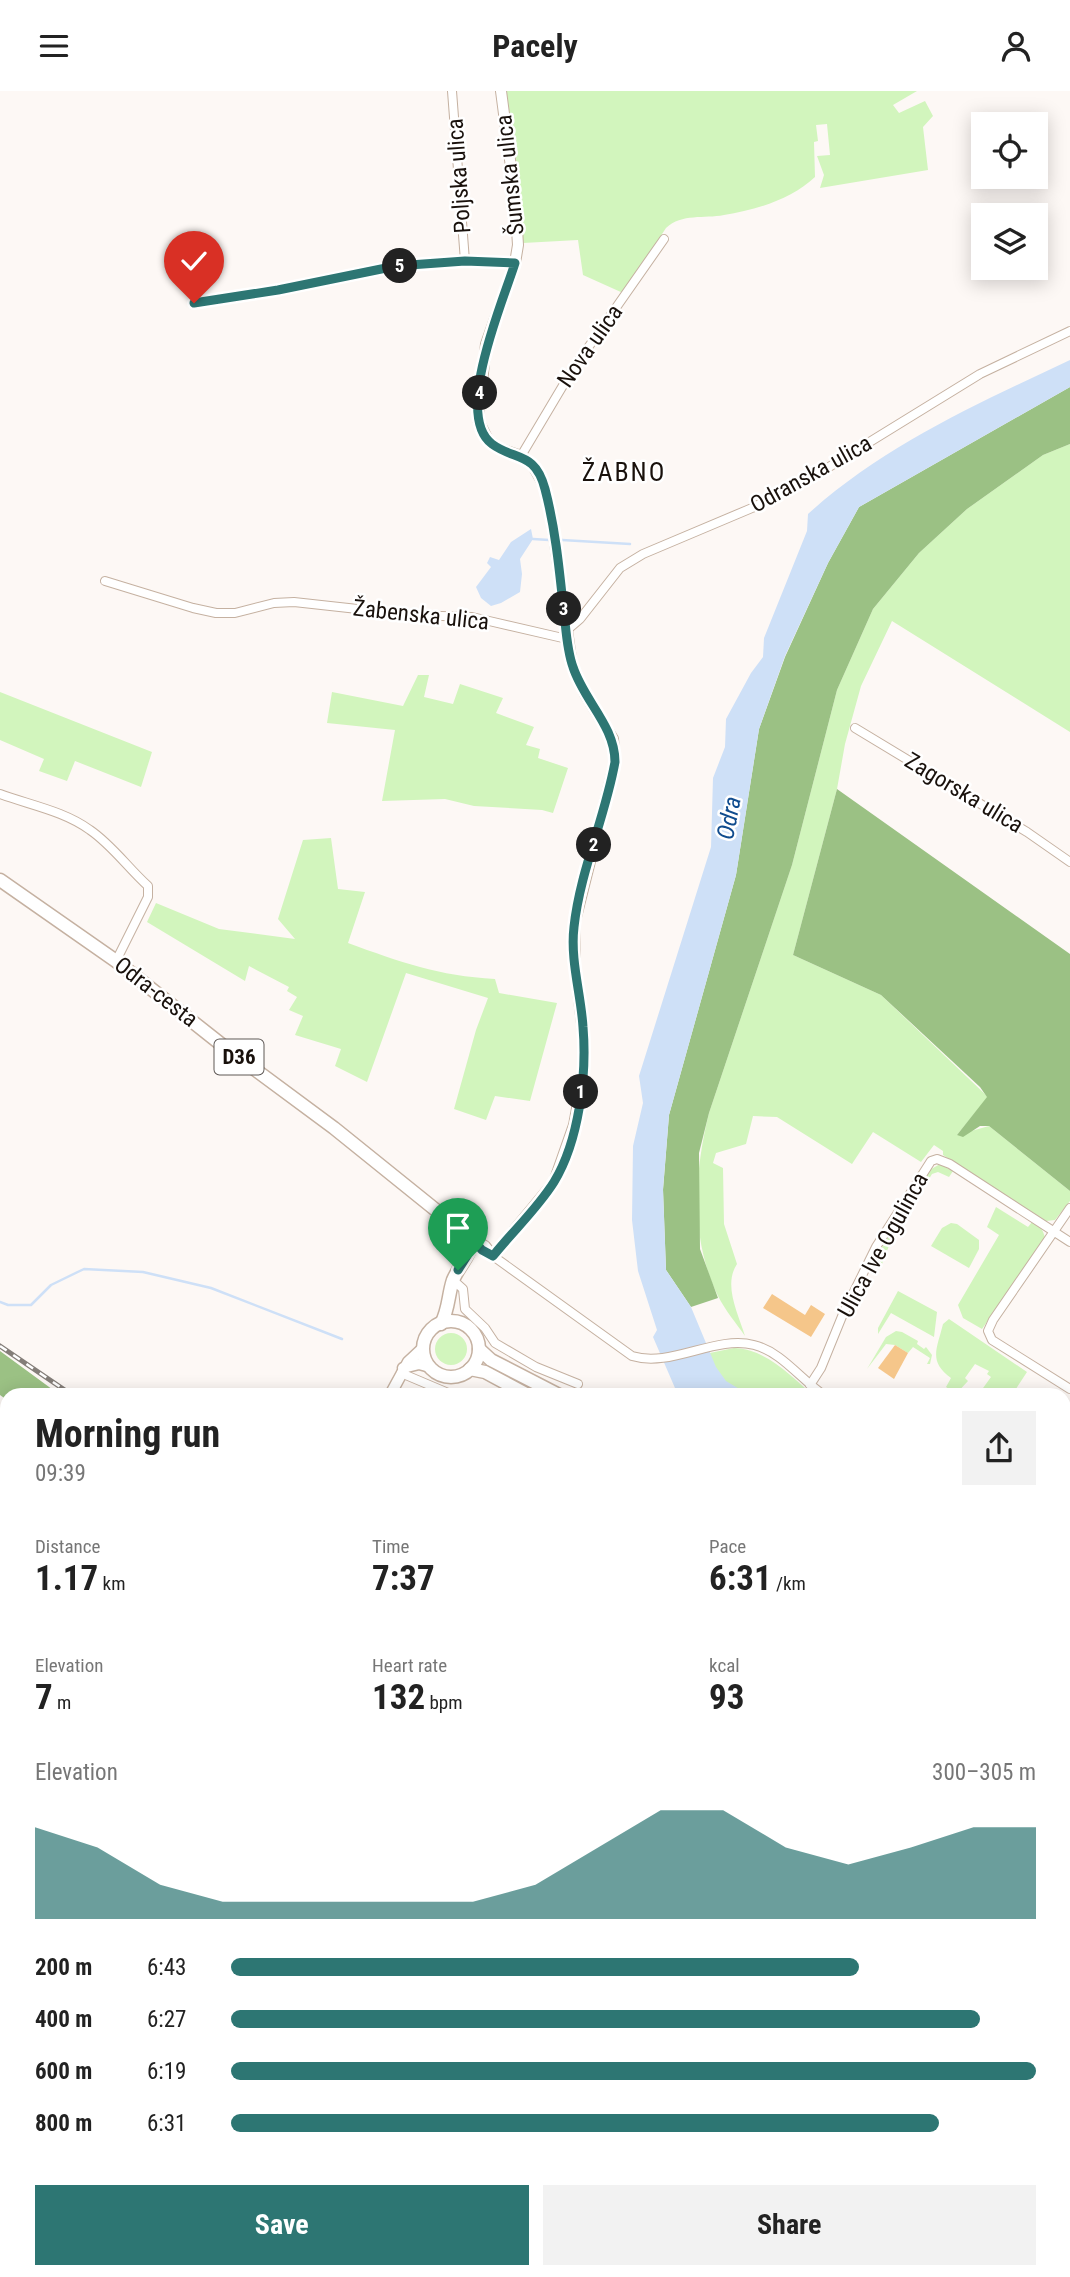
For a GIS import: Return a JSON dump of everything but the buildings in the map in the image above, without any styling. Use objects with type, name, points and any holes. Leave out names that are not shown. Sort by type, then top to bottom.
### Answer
[{"type":"main road","name":"Odra-cesta","points":[[0,880],[116,961],[222,1045],[334,1128],[473,1240]]},
{"type":"main road","points":[[441,1324],[451,1296],[453,1280],[470,1251],[473,1240]]},
{"type":"main road","points":[[402,1371],[419,1364],[446,1377],[459,1376],[477,1360],[477,1338],[457,1314],[451,1296]]},
{"type":"main road","points":[[394,1388],[402,1371],[424,1348],[430,1332],[441,1324],[451,1322],[466,1326]]},
{"type":"main road","points":[[424,1348],[430,1367]]},
{"type":"main road","points":[[479,1349],[491,1360],[545,1388]]},
{"type":"main road","points":[[470,1369],[485,1372],[515,1388]]},
{"type":"street","name":"Poljska ulica","points":[[452,91],[465,261]]},
{"type":"street","name":"Šumska ulica","points":[[501,91],[518,245],[515,263],[486,344],[478,421],[482,432],[492,444],[521,456],[532,464],[544,485],[551,513],[567,635]]},
{"type":"street","name":"Nova ulica","points":[[521,456],[571,372],[664,239]]},
{"type":"street","name":"Poljska ulica","points":[[194,303],[278,290],[396,266],[465,261],[515,263]]},
{"type":"street","name":"Odranska ulica","points":[[567,635],[620,568],[643,554],[752,508],[816,475],[980,374],[1070,331]]},
{"type":"street","name":"Žabenska ulica","points":[[105,581],[216,613],[235,613],[294,601],[412,615],[472,617],[567,635]]},
{"type":"street","points":[[493,1256],[546,1194],[565,1157],[579,1107],[583,1075],[581,1006],[575,966],[574,925],[613,775],[615,751],[613,739],[579,684],[572,666],[567,635]]},
{"type":"street","name":"Zagorska ulica","points":[[855,728],[1027,832],[1070,862]]},
{"type":"street","points":[[0,794],[77,821],[111,847],[131,872],[148,886],[148,897],[116,961]]},
{"type":"street","name":"Ulica Ive Ogulinca","points":[[810,1385],[876,1247],[931,1161],[937,1159],[950,1164],[1054,1231]]},
{"type":"street","points":[[1068,1388],[992,1340],[989,1325],[1070,1208]]},
{"type":"street","points":[[1054,1231],[1070,1243]]},
{"type":"street","name":"Odra-cesta","points":[[473,1240],[485,1246],[493,1256],[632,1356],[648,1358],[735,1344],[762,1348],[810,1385]]},
{"type":"street","points":[[453,1280],[463,1289],[465,1309],[485,1328],[495,1343],[536,1367],[578,1384]]},
{"type":"street","points":[[402,1371],[438,1388]]},
{"type":"street","points":[[810,1385],[814,1388]]},
{"type":"green space","points":[[505,91],[917,91],[893,105],[899,113],[925,101],[933,116],[923,127],[928,170],[820,188],[824,175],[817,156],[830,155],[827,124],[816,125],[818,141],[814,142],[815,177],[806,185],[761,207],[724,215],[686,218],[672,223],[623,293],[583,275],[578,240],[523,243]]},
{"type":"green space","points":[[1070,387],[1070,444],[1043,455],[967,509],[919,553],[873,609],[837,690],[792,865],[709,1113],[699,1153],[700,1249],[718,1298],[691,1307],[666,1270],[663,1190],[669,1115],[736,875],[759,729],[785,657],[828,563],[859,507]]},
{"type":"green space","points":[[1070,444],[1070,732],[892,621],[861,686],[793,955],[881,995],[988,1097],[957,1135],[989,1126],[1070,1191],[1070,1201],[1055,1220],[1046,1221],[943,1155],[943,1151],[934,1145],[921,1162],[873,1132],[852,1164],[777,1117],[753,1116],[746,1144],[716,1153],[713,1163],[723,1168],[724,1224],[737,1264],[731,1281],[732,1290],[745,1336],[718,1296],[703,1252],[697,1206],[700,1159],[709,1113],[792,865],[837,690],[873,609],[919,553],[967,509],[1043,455]]},
{"type":"green space","points":[[418,675],[429,675],[424,697],[453,704],[460,684],[503,698],[496,713],[534,727],[526,745],[540,749],[538,758],[568,768],[553,813],[474,806],[445,799],[382,801],[395,730],[327,723],[332,692],[403,706]]},
{"type":"green space","points":[[0,692],[152,752],[141,787],[75,761],[67,781],[39,771],[44,759],[0,740]]},
{"type":"green space","points":[[837,789],[1070,954],[1070,1191],[989,1126],[980,1126],[963,1137],[957,1135],[987,1097],[980,1087],[881,995],[793,955]]},
{"type":"green space","points":[[331,838],[338,889],[365,892],[348,943],[420,967],[456,975],[495,979],[499,993],[557,1003],[530,1101],[495,1096],[486,1120],[454,1109],[476,1030],[488,998],[406,973],[367,1082],[335,1066],[341,1049],[295,1035],[303,1016],[289,1010],[297,997],[287,991],[289,987],[249,966],[245,981],[147,922],[156,903],[219,929],[295,939],[278,919],[303,840]]},
{"type":"green space","points":[[940,1164],[953,1171],[949,1177],[938,1172],[932,1174],[892,1238],[882,1264],[878,1259],[883,1245],[928,1171]]},
{"type":"green space","points":[[996,1207],[1028,1227],[1032,1222],[1037,1225],[1045,1238],[982,1329],[963,1318],[958,1305],[999,1235],[987,1227]]},
{"type":"green space","points":[[951,1223],[957,1224],[979,1240],[979,1249],[969,1268],[931,1246],[942,1228]]},
{"type":"green space","points":[[898,1291],[937,1312],[934,1337],[891,1313],[878,1334],[878,1328]]},
{"type":"green space","points":[[949,1319],[1027,1372],[1017,1388],[983,1388],[991,1377],[987,1374],[989,1371],[975,1364],[965,1378],[968,1381],[962,1388],[946,1387],[951,1378],[939,1366],[936,1354],[943,1324]]},
{"type":"green space","points":[[896,1331],[918,1341],[917,1344],[924,1349],[926,1347],[932,1355],[930,1364],[927,1364],[930,1358],[913,1347],[908,1353],[895,1345],[886,1344],[867,1369],[886,1337]]},
{"type":"green space","points":[[451,1333],[462,1338],[467,1349],[462,1360],[451,1365],[440,1360],[435,1349],[440,1338]]},
{"type":"green space","points":[[734,1348],[746,1349],[767,1358],[805,1388],[717,1388],[700,1355]]},
{"type":"green space","points":[[0,1351],[50,1388],[0,1388]]},
{"type":"water","name":"Odra","points":[[1070,360],[1070,387],[859,507],[828,563],[785,656],[759,729],[736,875],[669,1115],[663,1189],[666,1270],[691,1307],[716,1367],[726,1381],[738,1388],[675,1388],[653,1337],[657,1330],[638,1271],[632,1220],[633,1146],[643,1103],[639,1076],[711,847],[713,778],[725,747],[726,719],[751,673],[763,657],[764,638],[807,531],[808,514],[868,467],[967,409]]},
{"type":"water","points":[[531,529],[533,539],[520,559],[520,592],[491,606],[481,598],[476,587],[491,567],[487,563],[490,557],[499,560],[511,542]]},
{"type":"waterway","points":[[533,539],[549,540]]},
{"type":"waterway","points":[[562,540],[630,544]]},
{"type":"waterway","points":[[0,1302],[8,1305],[31,1305],[51,1285],[84,1269],[143,1272],[211,1288],[342,1339]]},
{"type":"railway","points":[[0,1346],[62,1388]]},
{"type":"district","name":"ŽABNO","points":[[624,472]]},
{"type":"route","points":[[194,303],[278,290],[396,266],[465,261],[515,263],[486,344],[478,421],[482,432],[492,444],[521,456],[532,464],[544,485],[551,513],[572,666],[579,684],[613,739],[615,762],[574,925],[575,966],[584,1040],[583,1075],[565,1157],[546,1194],[493,1256],[482,1250],[473,1240],[470,1251],[458,1270]]}]
